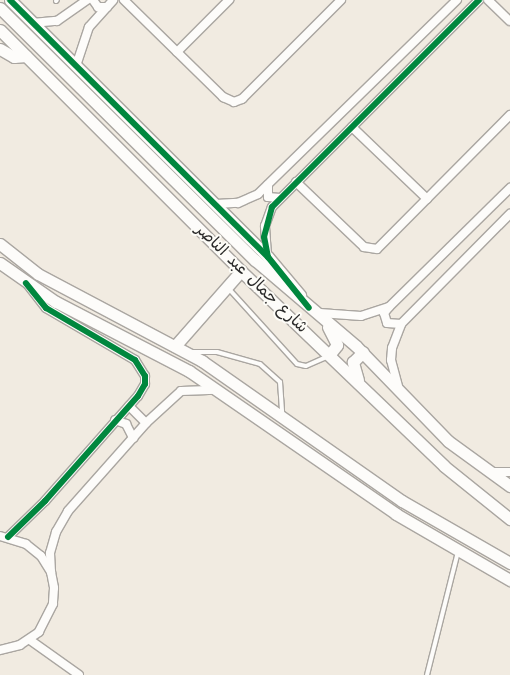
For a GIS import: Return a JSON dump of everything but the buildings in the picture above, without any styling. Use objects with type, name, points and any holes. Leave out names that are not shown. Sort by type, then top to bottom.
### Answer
[{"type":"main road","points":[[0,8],[13,4],[268,257],[312,310]]},
{"type":"main road","name":"شارع جمال عبد الناصر","points":[[0,8],[255,260],[324,321],[363,352],[448,441],[486,472],[509,483]]},
{"type":"main road","name":"شارع جمال عبد الناصر","points":[[0,30],[241,272],[330,354],[444,466],[509,517]]},
{"type":"main road","points":[[0,49],[14,57],[26,56]]},
{"type":"main road","points":[[109,98],[113,120]]},
{"type":"main road","points":[[0,244],[38,274],[186,352],[433,520],[510,563]]},
{"type":"main road","points":[[0,263],[26,283],[69,309],[174,362],[218,390],[426,533],[510,580]]},
{"type":"main road","points":[[176,346],[241,272]]},
{"type":"main road","points":[[324,321],[338,345],[330,354]]},
{"type":"main road","points":[[361,386],[353,368],[356,358],[363,352]]},
{"type":"main road","points":[[426,533],[433,520]]},
{"type":"street","points":[[32,23],[57,21],[87,0]]},
{"type":"street","points":[[92,0],[98,7],[107,7]]},
{"type":"street","points":[[76,66],[83,40],[113,0]]},
{"type":"street","points":[[124,0],[225,99],[238,101],[341,0]]},
{"type":"street","points":[[177,52],[229,0]]},
{"type":"street","points":[[216,204],[248,199],[268,185],[457,0]]},
{"type":"street","points":[[268,257],[265,226],[280,198],[479,0]]},
{"type":"street","points":[[488,0],[510,21]]},
{"type":"street","points":[[418,38],[430,49]]},
{"type":"street","points":[[296,182],[364,247],[372,250],[380,247],[510,114]]},
{"type":"street","points":[[352,127],[428,199]]},
{"type":"street","points":[[268,185],[268,197],[280,198]]},
{"type":"street","points":[[402,324],[394,326],[388,323],[384,317],[388,307],[510,188]]},
{"type":"street","points":[[401,392],[391,360],[392,348],[402,324],[510,214]]},
{"type":"street","points":[[4,537],[45,501],[129,406],[145,384],[144,376],[135,360],[46,308],[26,283]]},
{"type":"street","points":[[312,310],[347,317],[388,307]]},
{"type":"street","points":[[0,650],[30,640],[48,619],[54,604],[50,553],[68,511],[146,423],[181,391],[218,390]]},
{"type":"street","points":[[129,406],[146,423]]},
{"type":"street","points":[[116,420],[126,424],[133,438]]},
{"type":"street","points":[[4,537],[26,544],[41,556],[51,572]]},
{"type":"street","points":[[30,640],[79,675]]},
{"type":"lane","points":[[228,287],[297,364],[315,364],[330,354]]},
{"type":"lane","points":[[186,352],[217,352],[260,364],[280,382],[282,416]]},
{"type":"lane","points":[[426,675],[458,552]]},
{"type":"cycle path","points":[[10,0],[268,257],[309,308]]},
{"type":"cycle path","points":[[268,257],[264,237],[272,207],[479,0]]},
{"type":"cycle path","points":[[8,537],[45,501],[138,396],[145,384],[145,376],[135,360],[46,308],[26,283]]}]
